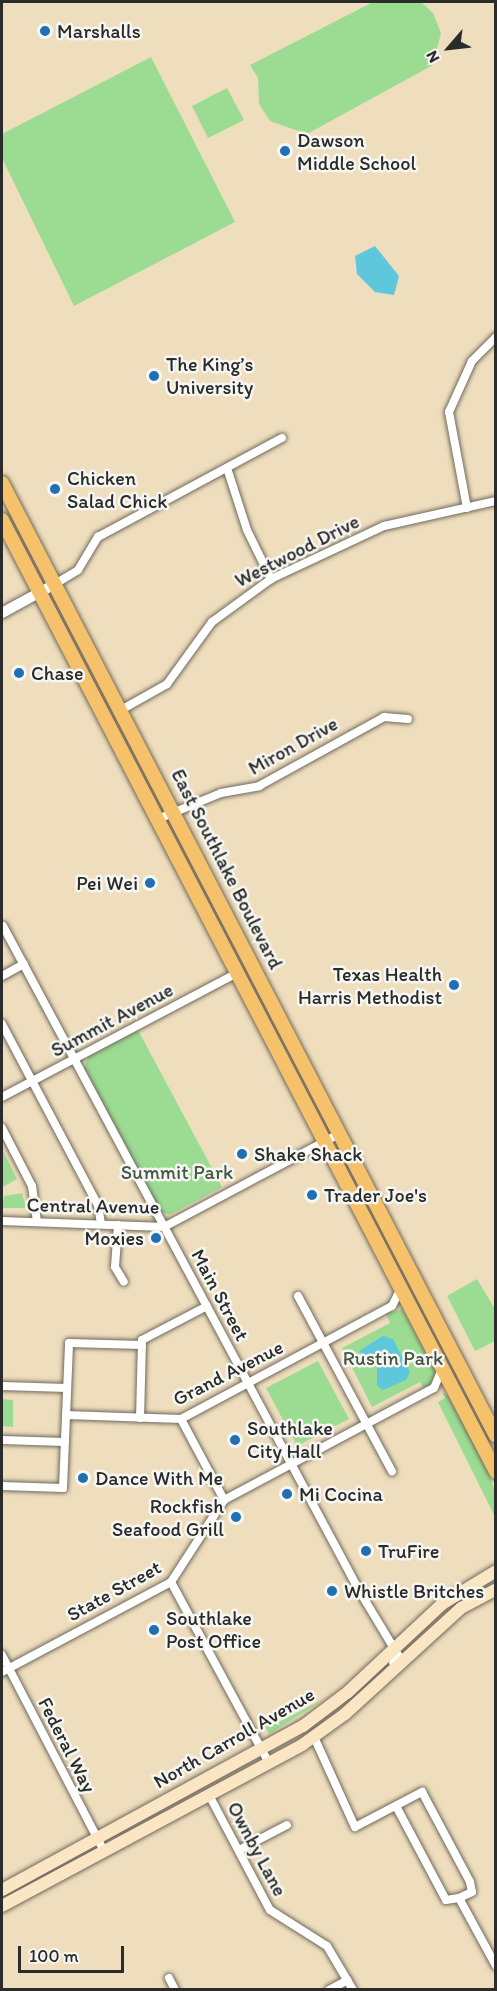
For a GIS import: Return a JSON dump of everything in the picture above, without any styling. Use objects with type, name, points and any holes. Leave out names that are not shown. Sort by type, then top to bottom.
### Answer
[{"type":"main road","name":"East Southlake Boulevard","points":[[2,483],[177,814],[495,1436]]},
{"type":"main road","name":"East Southlake Boulevard","points":[[2,520],[239,972],[495,1473]]},
{"type":"main road","name":"North Carroll Avenue","points":[[2,1890],[261,1749],[329,1708],[442,1604],[495,1571]]},
{"type":"main road","name":"North Carroll Avenue","points":[[2,1906],[314,1737],[461,1608],[495,1589]]},
{"type":"street","points":[[467,508],[448,412],[472,361],[495,338]]},
{"type":"street","points":[[2,614],[78,570],[99,537],[282,438]]},
{"type":"street","points":[[227,468],[247,530],[271,579]]},
{"type":"street","name":"Westwood Drive","points":[[121,710],[167,684],[230,604],[271,579],[384,526],[495,501]]},
{"type":"street","name":"Miron Drive","points":[[158,819],[177,814],[221,793],[259,786],[384,717],[408,719]]},
{"type":"street","name":"Main Street","points":[[3,926],[291,1464],[394,1649]]},
{"type":"street","points":[[2,976],[24,964]]},
{"type":"street","name":"Summit Avenue","points":[[2,1098],[239,972]]},
{"type":"street","points":[[2,1024],[98,1205],[101,1224]]},
{"type":"street","points":[[2,1128],[33,1185],[37,1222]]},
{"type":"street","name":"Central Avenue","points":[[2,1221],[164,1227],[341,1133]]},
{"type":"street","points":[[118,1225],[115,1267],[124,1282]]},
{"type":"street","points":[[401,1287],[392,1306],[413,1311]]},
{"type":"street","points":[[298,1296],[392,1471]]},
{"type":"street","points":[[2,1486],[63,1488],[69,1343],[142,1345],[207,1306]]},
{"type":"street","name":"Grand Avenue","points":[[66,1415],[181,1419],[392,1306]]},
{"type":"street","points":[[140,1418],[142,1345]]},
{"type":"street","points":[[442,1368],[434,1388],[456,1396]]},
{"type":"street","points":[[2,1386],[67,1388]]},
{"type":"street","name":"State Street","points":[[5,1670],[171,1582],[224,1500],[434,1388]]},
{"type":"street","points":[[181,1419],[224,1500]]},
{"type":"street","points":[[2,1440],[65,1442]]},
{"type":"street","points":[[171,1582],[269,1763]]},
{"type":"street","points":[[385,1676],[399,1657],[394,1649]]},
{"type":"street","name":"Federal Way","points":[[2,1655],[5,1670],[104,1851]]},
{"type":"street","points":[[314,1737],[355,1827],[422,1792],[470,1882],[471,1892],[459,1898],[446,1900],[396,1806]]},
{"type":"street","name":"Ownby Lane","points":[[209,1795],[270,1910],[327,1946],[353,1989]]},
{"type":"street","points":[[238,1850],[287,1825]]},
{"type":"street","points":[[459,1898],[495,1966]]},
{"type":"street","points":[[169,1978],[175,1989]]},
{"type":"street","points":[[329,1989],[348,1980]]},
{"type":"green space","points":[[373,2],[421,2],[433,13],[441,33],[433,65],[307,134],[270,121],[259,104],[258,78],[250,65]]},
{"type":"green space","points":[[151,57],[235,222],[74,306],[2,158],[2,134]]},
{"type":"green space","points":[[227,88],[244,120],[208,138],[192,106]]},
{"type":"green space","name":"Summit Park","points":[[138,1030],[222,1187],[169,1215],[159,1210],[84,1068],[88,1057]]},
{"type":"green space","points":[[2,1149],[17,1179],[3,1187],[2,1185]]},
{"type":"green space","points":[[22,1193],[26,1208],[2,1208],[4,1196]]},
{"type":"green space","points":[[477,1279],[495,1309],[495,1341],[475,1351],[447,1296]]},
{"type":"green space","name":"Rustin Park","points":[[402,1309],[437,1373],[433,1385],[424,1389],[420,1382],[372,1407],[342,1348],[390,1323],[386,1314]]},
{"type":"green space","name":"Rustin Park","points":[[318,1361],[349,1419],[297,1446],[266,1388]]},
{"type":"green space","points":[[442,1392],[451,1398],[486,1467],[495,1491],[495,1517],[438,1402],[445,1398]]},
{"type":"green space","points":[[2,1399],[13,1400],[13,1427],[2,1426]]},
{"type":"green space","points":[[326,1698],[269,1734],[263,1723],[271,1726]]},
{"type":"water","points":[[375,246],[399,276],[394,295],[375,292],[357,274],[355,256]]},
{"type":"water","points":[[383,1336],[393,1339],[410,1372],[406,1380],[383,1390],[377,1386],[377,1366],[359,1351]]},
{"type":"place","name":"Marshalls","points":[[45,31]]},
{"type":"place","name":"Dawson Middle School","points":[[285,151]]},
{"type":"place","name":"The King’s University","points":[[154,376]]},
{"type":"place","name":"Chicken Salad Chick","points":[[55,489]]},
{"type":"place","name":"Chase","points":[[19,673]]},
{"type":"place","name":"Pei Wei","points":[[150,883]]},
{"type":"place","name":"Texas Health Harris Methodist","points":[[454,985]]},
{"type":"place","name":"Shake Shack","points":[[242,1154]]},
{"type":"place","name":"Trader Joe's","points":[[312,1195]]},
{"type":"place","name":"Moxies","points":[[156,1238]]},
{"type":"place","name":"Southlake City Hall","points":[[235,1440]]},
{"type":"place","name":"Dance With Me","points":[[83,1478]]},
{"type":"place","name":"Mi Cocina","points":[[287,1494]]},
{"type":"place","name":"Rockfish Seafood Grill","points":[[236,1517]]},
{"type":"place","name":"TruFire","points":[[366,1551]]},
{"type":"place","name":"Whistle Britches","points":[[332,1591]]},
{"type":"place","name":"Southlake Post Office","points":[[154,1630]]}]
